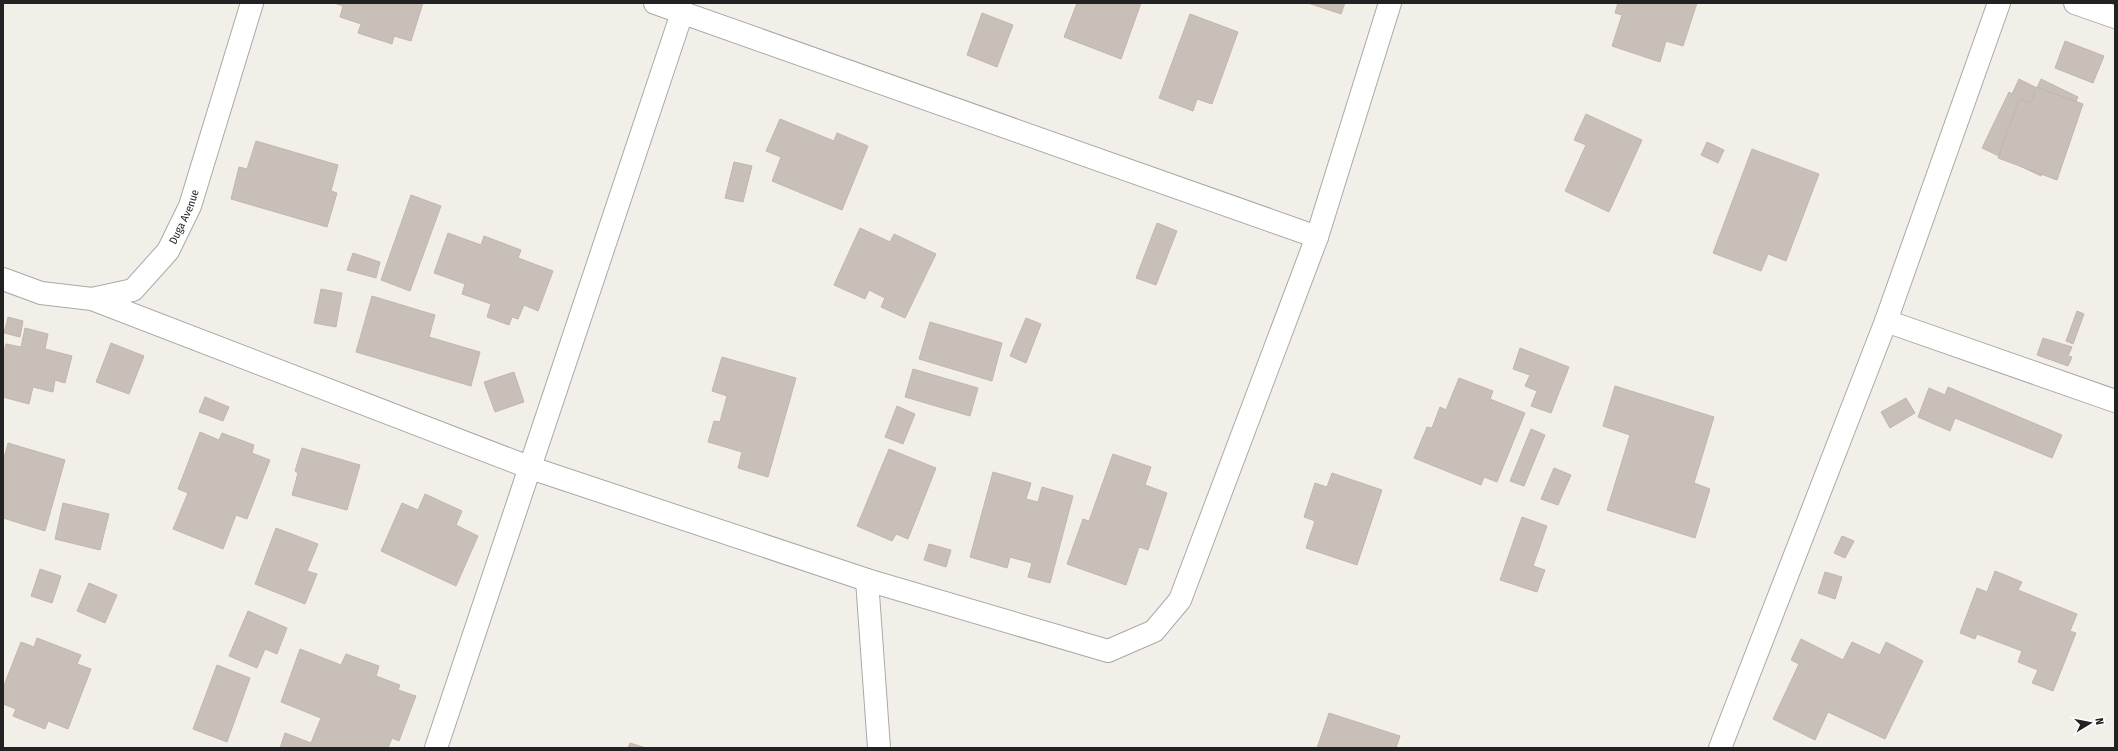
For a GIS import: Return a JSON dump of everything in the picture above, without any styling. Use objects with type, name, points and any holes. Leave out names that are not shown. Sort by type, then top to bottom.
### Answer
[{"type":"street","name":"Duga Avenue","points":[[3,279],[41,292],[92,298],[133,290],[168,252],[190,206],[252,3]]},
{"type":"street","points":[[655,3],[1317,237]]},
{"type":"street","points":[[92,298],[531,468],[867,580],[1108,651],[1154,631],[1180,600],[1317,237],[1390,3]]},
{"type":"street","points":[[1720,748],[1886,321],[1999,3]]},
{"type":"street","points":[[2075,3],[2115,18]]},
{"type":"street","points":[[436,748],[531,468],[682,13]]},
{"type":"street","points":[[1886,321],[2115,401]]},
{"type":"street","points":[[867,580],[879,748]]},
{"type":"building","points":[[334,3],[423,3],[411,41],[394,36],[392,44],[358,33],[361,24],[340,17],[343,6]]},
{"type":"building","points":[[1077,3],[1141,3],[1121,59],[1064,37]]},
{"type":"building","points":[[1308,3],[1345,3],[1341,14]]},
{"type":"building","points":[[1618,3],[1697,3],[1683,46],[1666,41],[1660,62],[1612,46],[1622,15],[1615,13]]},
{"type":"building","points":[[982,13],[1013,25],[997,67],[967,55]]},
{"type":"building","points":[[1190,14],[1238,32],[1212,104],[1197,99],[1193,111],[1159,98]]},
{"type":"building","points":[[2065,41],[2104,56],[2093,83],[2055,68]]},
{"type":"building","points":[[2019,79],[2037,88],[2041,79],[2078,97],[2041,176],[1982,148],[2009,92],[2012,94]]},
{"type":"building","points":[[2036,87],[2083,104],[2057,180],[1998,158],[2019,99],[2031,103]]},
{"type":"building","points":[[1586,114],[1642,140],[1609,212],[1565,191],[1586,145],[1574,140]]},
{"type":"building","points":[[780,119],[834,141],[837,133],[868,146],[842,210],[772,181],[781,157],[766,151]]},
{"type":"building","points":[[256,141],[338,165],[331,191],[337,193],[327,227],[231,199],[239,167],[247,169]]},
{"type":"building","points":[[1707,142],[1724,150],[1718,163],[1701,155]]},
{"type":"building","points":[[1752,149],[1819,174],[1786,261],[1768,254],[1761,271],[1713,253]]},
{"type":"building","points":[[734,162],[752,166],[743,202],[725,198]]},
{"type":"building","points":[[411,195],[441,206],[410,291],[381,280]]},
{"type":"building","points":[[1157,223],[1177,231],[1156,285],[1136,278]]},
{"type":"building","points":[[860,228],[890,242],[894,234],[936,254],[905,318],[881,307],[885,298],[869,290],[865,299],[834,285]]},
{"type":"building","points":[[448,233],[481,245],[484,236],[521,250],[518,258],[553,271],[538,311],[524,305],[518,319],[512,317],[509,325],[487,317],[491,304],[462,294],[465,284],[434,273]]},
{"type":"building","points":[[353,253],[380,262],[376,278],[347,270]]},
{"type":"building","points":[[321,289],[342,293],[336,327],[314,323]]},
{"type":"building","points":[[372,296],[435,315],[429,337],[480,352],[471,386],[356,352]]},
{"type":"building","points":[[2077,311],[2084,314],[2073,344],[2066,341]]},
{"type":"building","points":[[8,317],[23,321],[20,337],[4,333]]},
{"type":"building","points":[[1026,318],[1041,324],[1026,363],[1010,356]]},
{"type":"building","points":[[930,322],[1002,343],[992,381],[919,359]]},
{"type":"building","points":[[25,328],[48,334],[45,349],[72,356],[65,383],[55,380],[53,392],[33,387],[29,404],[3,397],[3,356],[6,344],[21,347]]},
{"type":"building","points":[[2043,338],[2072,347],[2068,356],[2072,357],[2068,366],[2037,355]]},
{"type":"building","points":[[111,343],[144,356],[129,394],[96,382]]},
{"type":"building","points":[[1520,348],[1569,367],[1551,413],[1531,406],[1537,391],[1525,386],[1530,375],[1513,369]]},
{"type":"building","points":[[722,357],[796,378],[768,477],[738,468],[742,452],[708,442],[714,421],[720,422],[727,396],[712,391]]},
{"type":"building","points":[[913,369],[978,388],[970,416],[905,397]]},
{"type":"building","points":[[514,372],[524,402],[495,412],[484,382]]},
{"type":"building","points":[[1459,378],[1493,391],[1490,399],[1525,413],[1497,482],[1484,477],[1481,485],[1414,458],[1427,427],[1432,428],[1440,407],[1446,410]]},
{"type":"building","points":[[1615,386],[1714,417],[1694,483],[1710,489],[1695,538],[1607,510],[1630,435],[1603,426]]},
{"type":"building","points":[[1948,387],[2062,435],[2052,458],[1955,418],[1950,431],[1918,417],[1929,388],[1945,395]]},
{"type":"building","points":[[205,397],[229,407],[223,421],[199,412]]},
{"type":"building","points":[[1906,398],[1915,413],[1890,428],[1881,412]]},
{"type":"building","points":[[897,406],[915,414],[903,444],[885,437]]},
{"type":"building","points":[[1531,429],[1545,435],[1524,486],[1510,481]]},
{"type":"building","points":[[200,432],[219,440],[222,433],[254,445],[252,453],[270,460],[247,519],[236,515],[223,549],[173,529],[188,493],[178,489]]},
{"type":"building","points":[[8,443],[65,460],[45,531],[3,518],[3,462]]},
{"type":"building","points":[[302,448],[360,465],[347,510],[292,495],[298,473],[295,471]]},
{"type":"building","points":[[889,449],[936,468],[908,539],[896,534],[892,541],[857,526]]},
{"type":"building","points":[[1113,454],[1151,467],[1145,485],[1167,493],[1148,550],[1139,547],[1126,585],[1067,564],[1083,519],[1089,521]]},
{"type":"building","points":[[1554,468],[1571,475],[1558,505],[1541,499]]},
{"type":"building","points":[[993,472],[1031,483],[1026,499],[1038,502],[1042,487],[1073,496],[1050,583],[1028,577],[1032,563],[1010,557],[1007,568],[970,557]]},
{"type":"building","points":[[1332,473],[1382,490],[1357,565],[1306,548],[1315,521],[1304,517],[1315,483],[1327,487]]},
{"type":"building","points":[[425,494],[462,511],[456,525],[478,536],[456,586],[381,551],[402,503],[418,510]]},
{"type":"building","points":[[63,503],[109,514],[100,550],[55,539]]},
{"type":"building","points":[[1522,517],[1547,526],[1533,566],[1545,570],[1537,592],[1500,580]]},
{"type":"building","points":[[276,528],[318,544],[307,571],[317,574],[305,604],[255,584]]},
{"type":"building","points":[[1842,536],[1854,541],[1845,558],[1834,553]]},
{"type":"building","points":[[929,544],[951,550],[946,567],[924,560]]},
{"type":"building","points":[[40,569],[61,576],[52,603],[31,596]]},
{"type":"building","points":[[1995,571],[2022,582],[2018,590],[2077,614],[2070,631],[2076,633],[2053,691],[2032,683],[2038,670],[2018,662],[2022,651],[1977,634],[1975,639],[1960,633],[1977,588],[1987,592]]},
{"type":"building","points":[[1825,572],[1842,577],[1835,599],[1818,593]]},
{"type":"building","points":[[89,583],[117,595],[105,623],[77,611]]},
{"type":"building","points":[[248,611],[287,628],[277,654],[265,649],[257,668],[229,656]]},
{"type":"building","points":[[37,638],[81,655],[77,664],[91,669],[68,729],[48,721],[45,729],[13,716],[16,709],[3,704],[3,688],[21,642],[34,647]]},
{"type":"building","points":[[1801,639],[1843,660],[1852,642],[1880,655],[1886,642],[1923,661],[1885,739],[1828,712],[1815,740],[1773,719],[1799,664],[1791,660]]},
{"type":"building","points":[[300,649],[341,665],[346,654],[379,666],[376,676],[400,685],[398,690],[416,696],[399,741],[392,738],[388,748],[280,748],[285,733],[311,743],[321,718],[281,702]]},
{"type":"building","points":[[217,665],[250,678],[227,742],[193,729]]},
{"type":"building","points":[[1329,713],[1400,736],[1396,748],[1317,748]]},
{"type":"building","points":[[630,743],[646,748],[628,748]]}]
